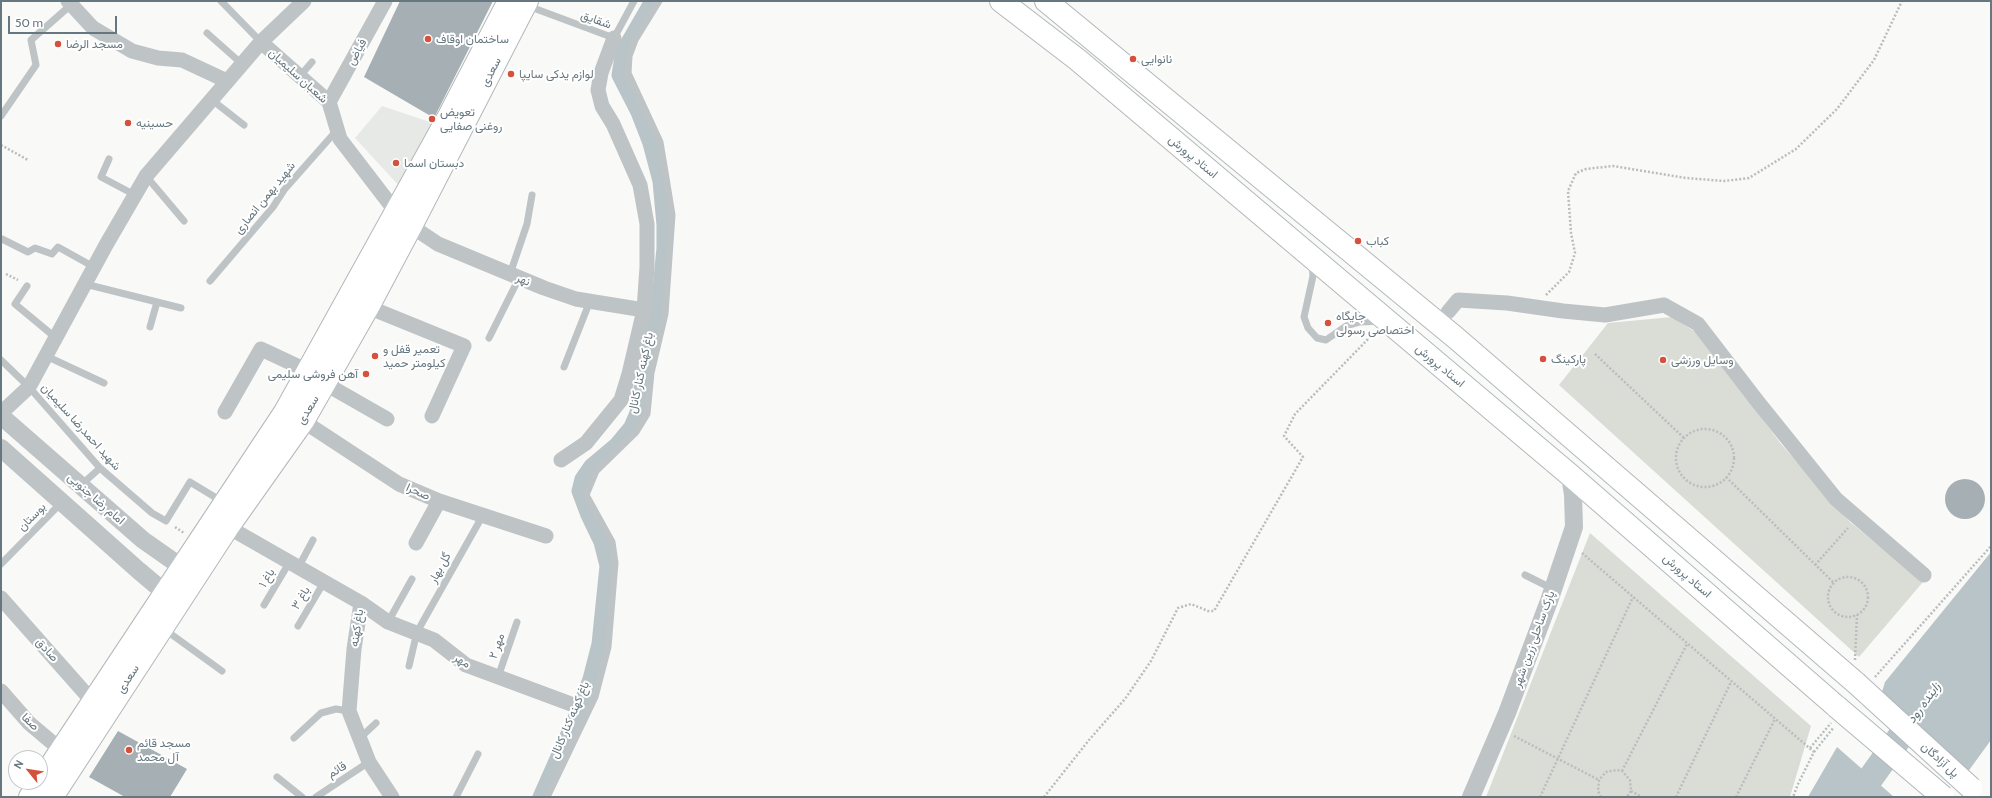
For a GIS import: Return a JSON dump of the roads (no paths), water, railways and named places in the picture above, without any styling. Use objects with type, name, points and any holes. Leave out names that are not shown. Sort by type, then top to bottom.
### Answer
[{"type":"main road","name":"استاد پرورش","points":[[1001,1],[1078,60],[1386,320],[1705,591],[1839,713],[1943,797]]},
{"type":"main road","name":"سعدی","points":[[189,572],[228,527],[303,420],[316,377],[520,2]]},
{"type":"main road","points":[[1038,30],[1050,4],[1456,338],[1725,569],[1705,591]]},
{"type":"main road","name":"سعدی","points":[[48,770],[94,702],[172,598],[189,572],[225,503],[286,412],[316,377],[368,307],[403,219]]},
{"type":"main road","name":"پل آزادگان","points":[[1725,569],[1860,677],[1976,792]]},
{"type":"main road","name":"سعدی","points":[[52,797],[162,628],[172,598]]},
{"type":"street","points":[[1,413],[29,387],[146,176],[261,42],[304,1]]},
{"type":"street","name":"فیاض","points":[[329,102],[385,1]]},
{"type":"street","points":[[71,2],[94,28],[132,51],[158,58],[182,60],[227,82]]},
{"type":"street","points":[[561,460],[586,443],[622,400],[644,310],[647,267],[647,224],[640,185],[616,130],[602,106],[598,90],[601,73],[614,38]]},
{"type":"street","name":"شعبان سلیمیان","points":[[261,42],[329,102],[340,139],[403,219]]},
{"type":"street","name":"نهر","points":[[403,219],[438,244],[514,276],[576,299],[644,310]]},
{"type":"street","points":[[1448,312],[1458,300],[1507,303],[1605,314],[1664,305],[1698,324],[1836,500],[1924,575]]},
{"type":"street","points":[[368,307],[464,346],[432,416]]},
{"type":"street","points":[[1421,310],[1448,312]]},
{"type":"street","points":[[1448,312],[1456,338]]},
{"type":"street","points":[[225,412],[261,349],[316,377],[387,419]]},
{"type":"street","name":"امام رضا جنوبی","points":[[1,416],[143,540],[189,572]]},
{"type":"street","name":"صحرا","points":[[303,420],[399,484],[439,501],[546,536]]},
{"type":"street","name":"امام رضا جنوبی","points":[[1,448],[138,570],[172,598]]},
{"type":"street","name":"پارک ساحلی زرین شهر","points":[[1471,797],[1507,713],[1553,589],[1574,527],[1573,495],[1570,476]]},
{"type":"street","points":[[416,543],[439,501]]},
{"type":"street","name":"باغ کهنه","points":[[228,527],[293,566],[361,603],[354,649],[349,711],[361,738],[369,762],[392,797]]},
{"type":"street","points":[[138,570],[149,575],[158,570],[162,561],[160,551]]},
{"type":"street","name":"صادق","points":[[1,598],[94,702]]},
{"type":"street","name":"مهر","points":[[361,603],[388,622],[417,632],[434,640],[466,665],[571,704]]},
{"type":"street","name":"صفا","points":[[1,691],[29,723],[61,750]]},
{"type":"lane","points":[[221,1],[261,42]]},
{"type":"lane","points":[[614,38],[634,1]]},
{"type":"lane","name":"باغ کهنه کنار کانال","points":[[547,797],[595,697],[608,647],[615,563],[612,542],[586,495],[596,471],[636,432],[646,414],[651,373],[665,314],[672,215],[660,142],[628,73],[629,56],[635,40],[659,1]]},
{"type":"lane","points":[[2,112],[36,65],[31,40],[71,2]]},
{"type":"lane","name":"شقایق","points":[[520,2],[614,38]]},
{"type":"lane","points":[[207,33],[242,64]]},
{"type":"lane","points":[[300,76],[312,62]]},
{"type":"lane","points":[[212,100],[244,125]]},
{"type":"lane","name":"شهید بهمن انصاری","points":[[210,281],[273,207],[284,190],[338,129]]},
{"type":"lane","points":[[109,159],[101,177],[135,195]]},
{"type":"lane","points":[[146,176],[184,222]]},
{"type":"lane","points":[[489,338],[514,276],[527,224],[532,195]]},
{"type":"lane","points":[[2,239],[28,252],[35,248],[52,254],[58,247],[94,268]]},
{"type":"lane","points":[[1312,258],[1313,276],[1304,316],[1308,328],[1317,338],[1326,340],[1346,326],[1360,322],[1386,320]]},
{"type":"lane","points":[[85,284],[181,308]]},
{"type":"lane","points":[[27,286],[15,304],[56,338]]},
{"type":"lane","points":[[564,368],[590,301]]},
{"type":"lane","points":[[150,327],[157,302]]},
{"type":"lane","points":[[46,356],[104,383]]},
{"type":"lane","name":"شهید احمدرضا سلیمیان","points":[[1,360],[29,387],[100,468],[152,513],[166,521],[190,482],[225,503]]},
{"type":"lane","points":[[80,486],[100,468]]},
{"type":"lane","name":"بوستان","points":[[1,564],[62,502]]},
{"type":"lane","name":"گل بهار","points":[[409,666],[417,632],[483,515]]},
{"type":"lane","name":"باغ ۱","points":[[264,605],[313,540]]},
{"type":"lane","points":[[1526,575],[1553,589]]},
{"type":"lane","points":[[388,622],[412,579]]},
{"type":"lane","name":"باغ ۳","points":[[298,626],[324,582]]},
{"type":"lane","name":"مهر ۲","points":[[498,678],[517,622]]},
{"type":"lane","points":[[162,628],[222,670]]},
{"type":"lane","points":[[294,738],[321,713],[336,709],[349,711]]},
{"type":"lane","points":[[361,738],[376,723]]},
{"type":"lane","points":[[456,797],[478,754]]},
{"type":"lane","name":"قائم","points":[[316,797],[369,762]]},
{"type":"lane","points":[[277,777],[302,797]]},
{"type":"water","points":[[1991,552],[1991,740],[1967,773],[1881,695],[1885,682]]},
{"type":"water","points":[[1837,747],[1894,797],[1808,797]]},
{"type":"waterway","points":[[540,797],[579,709],[590,679],[599,644],[607,566],[601,542],[588,515],[579,491],[582,479],[591,466],[616,445],[631,427],[637,413],[659,300],[664,248],[664,225],[660,181],[650,143],[638,112],[619,75],[623,51],[652,1]]},
{"type":"waterway","name":"زاینده رود","points":[[1857,797],[1920,709]]},
{"type":"place","name":"ساختمان اوقاف","points":[[428,39]]},
{"type":"place","name":"مسجد الرضا","points":[[58,44]]},
{"type":"place","name":"نانوایی","points":[[1133,59]]},
{"type":"place","name":"لوازم یدکی سایپا","points":[[511,74]]},
{"type":"place","name":"تعویض روغنی صفایی","points":[[432,119]]},
{"type":"place","name":"حسینیه","points":[[128,123]]},
{"type":"place","name":"دبستان اسما","points":[[396,163]]},
{"type":"place","name":"کباب","points":[[1358,241]]},
{"type":"place","name":"جایگاه اختصاصی رسولی","points":[[1328,323]]},
{"type":"place","name":"تعمیر قفل و کیلومتر حمید","points":[[375,356]]},
{"type":"place","name":"پارکینگ","points":[[1543,359]]},
{"type":"place","name":"وسایل ورزشی","points":[[1663,360]]},
{"type":"place","name":"آهن فروشی سلیمی","points":[[366,374]]},
{"type":"place","name":"مسجد قائم آل محمد","points":[[129,750]]}]
